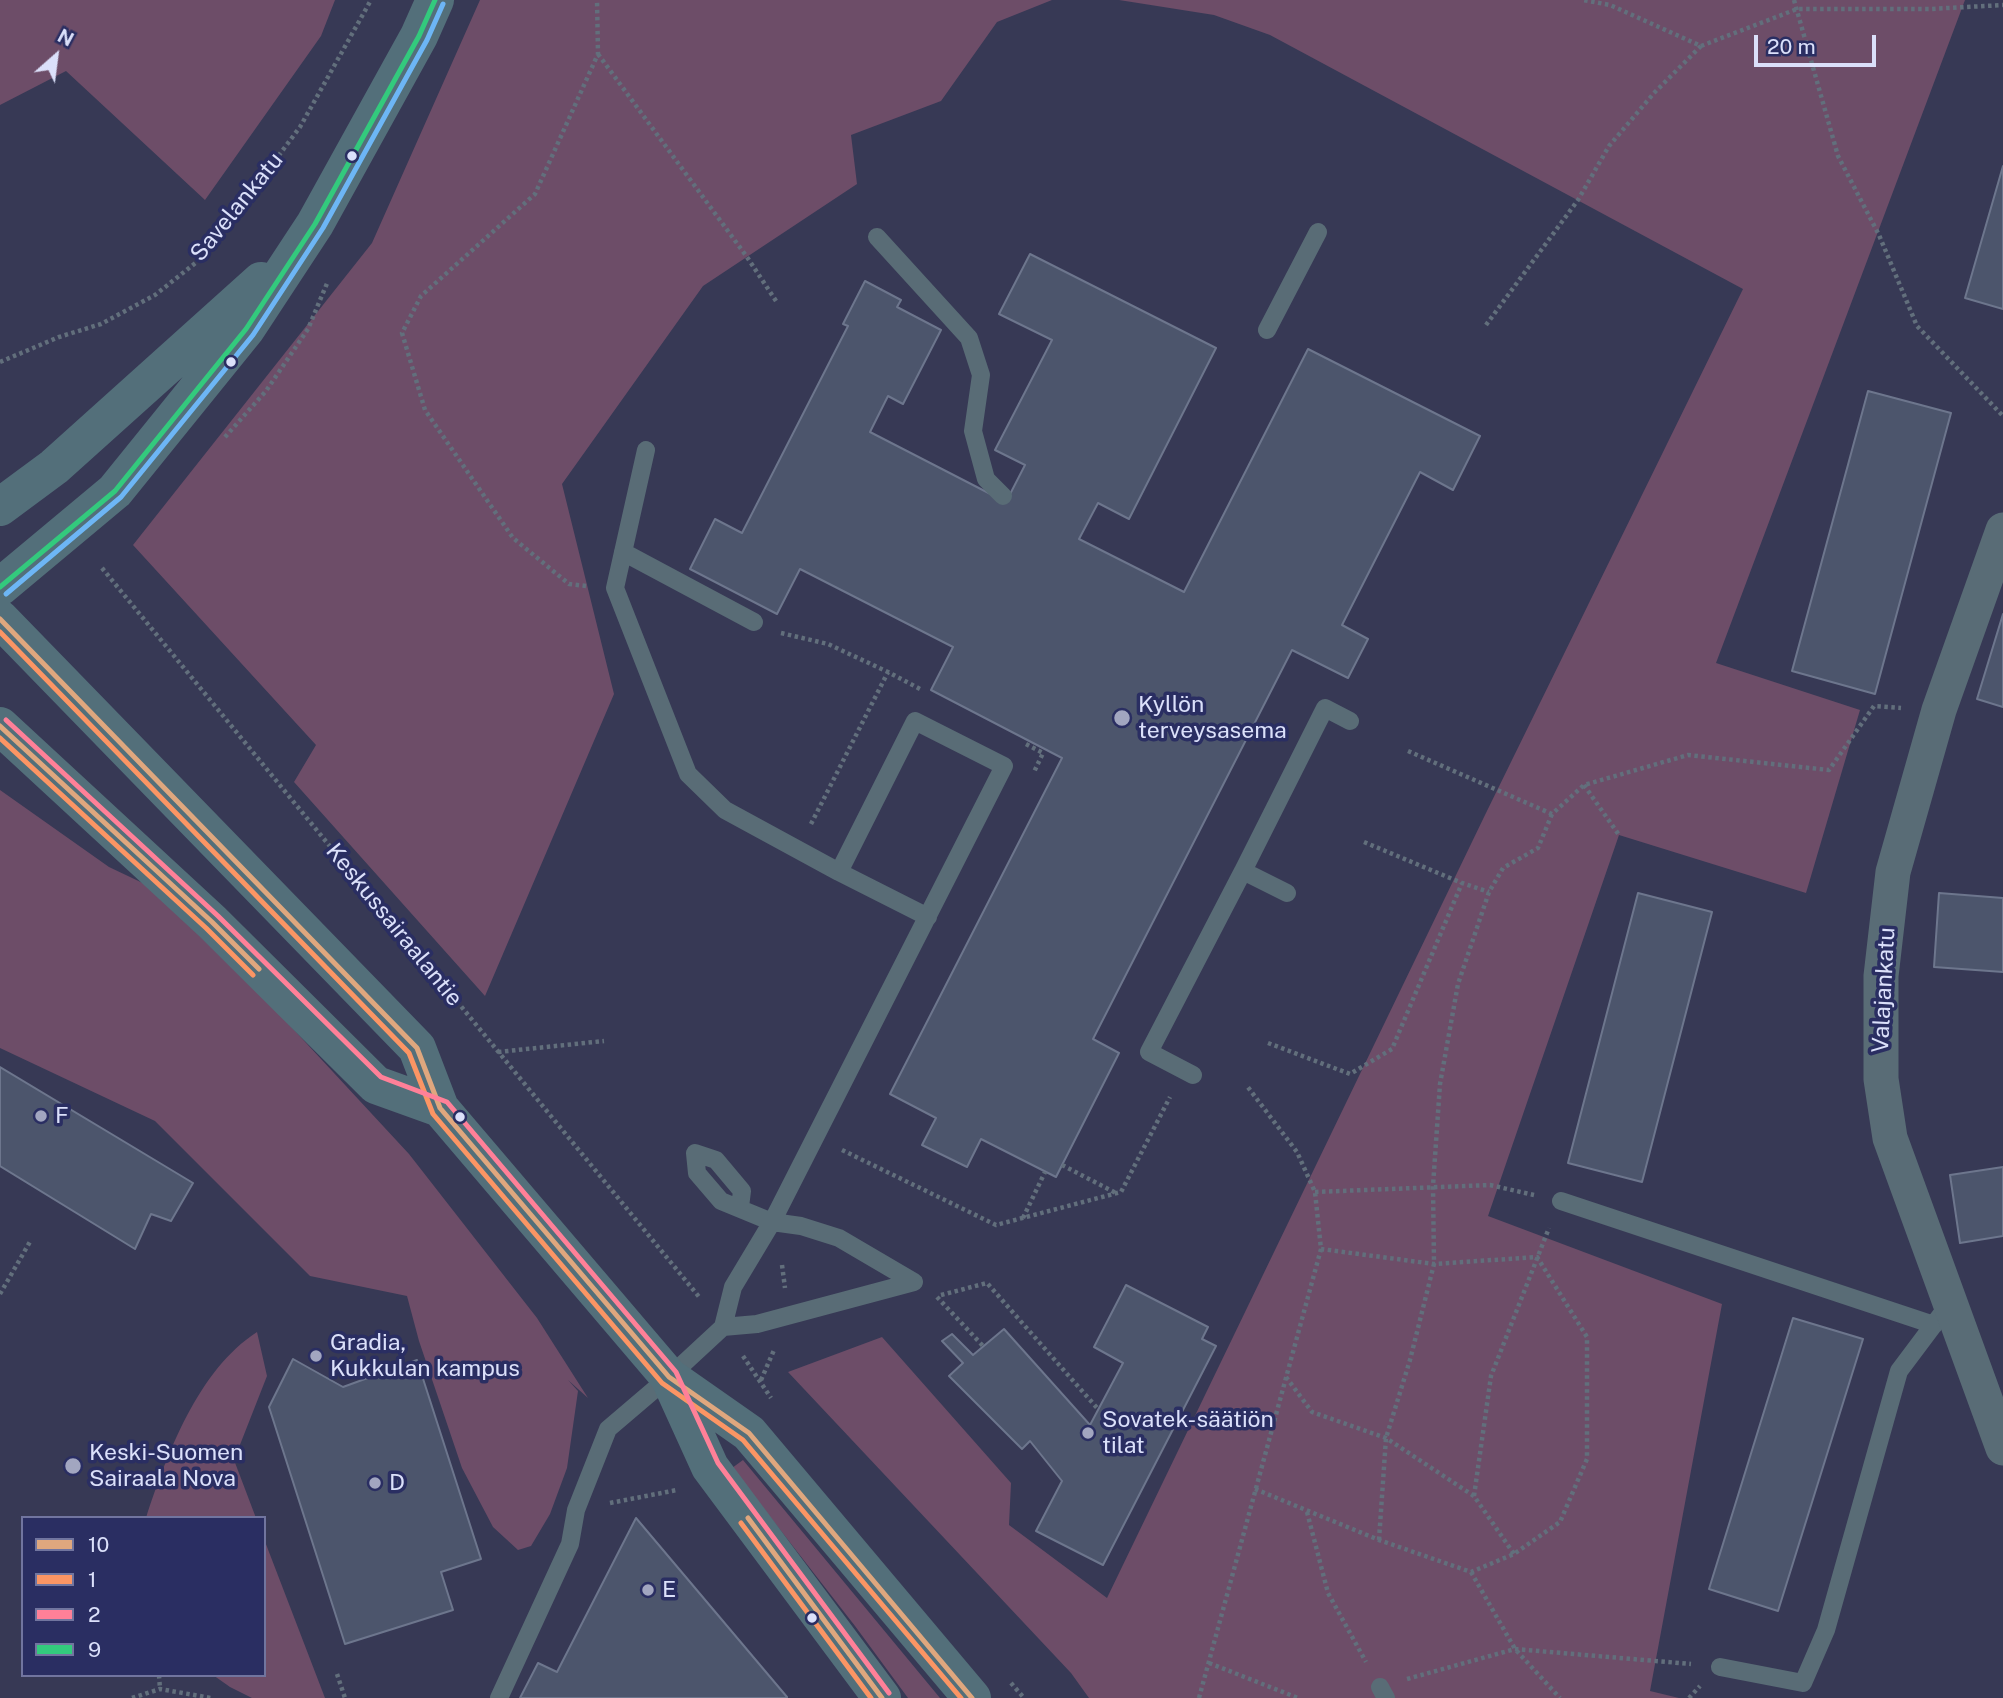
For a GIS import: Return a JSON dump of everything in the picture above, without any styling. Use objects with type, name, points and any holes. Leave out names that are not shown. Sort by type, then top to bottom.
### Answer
[{"type":"main road","points":[[0,587],[115,491],[246,329],[296,249],[315,224],[419,36],[435,0]]},
{"type":"main road","points":[[0,507],[54,467],[296,249]]},
{"type":"main road","points":[[0,619],[410,1040],[417,1048],[440,1108],[669,1377],[748,1433],[972,1698]]},
{"type":"main road","points":[[0,726],[212,922],[376,1085],[440,1108]]},
{"type":"main road","points":[[0,755],[50,773]]},
{"type":"main road","points":[[669,1377],[710,1468],[882,1698]]},
{"type":"street","name":"Valajankatu","points":[[2003,530],[1939,710],[1893,872],[1881,976],[1881,1079],[1890,1138],[1942,1314],[2003,1448]]},
{"type":"lane","points":[[1266,330],[1318,232]]},
{"type":"lane","points":[[877,237],[969,338],[981,375],[973,431],[986,479],[1003,496]]},
{"type":"lane","points":[[646,450],[615,589],[688,774],[725,810],[928,918]]},
{"type":"lane","points":[[623,552],[754,622]]},
{"type":"lane","points":[[1188,1073],[1149,1052],[1325,708],[1350,721]]},
{"type":"lane","points":[[499,1698],[570,1544],[576,1510],[608,1429],[723,1327],[733,1287],[772,1222],[1004,766],[915,721],[839,873]]},
{"type":"lane","points":[[1243,871],[1287,893]]},
{"type":"lane","points":[[1561,1201],[1942,1314],[1899,1371],[1826,1630],[1803,1684],[1720,1667]]},
{"type":"lane","points":[[723,1327],[757,1324],[914,1282],[839,1238],[801,1226],[772,1222],[754,1216],[740,1207]]},
{"type":"path","name":"Savelankatu","points":[[0,362],[59,337],[101,324],[155,295],[203,257],[300,127],[371,0]]},
{"type":"path","points":[[569,584],[513,538],[425,410],[402,332],[421,296],[536,194],[597,54],[597,0]]},
{"type":"path","points":[[1583,0],[1610,5],[1700,46]]},
{"type":"path","points":[[1794,0],[1838,156],[1879,235],[1917,326],[2003,416]]},
{"type":"path","points":[[1486,325],[1578,200],[1609,146],[1654,93],[1700,46],[1797,9],[1930,9],[2003,5]]},
{"type":"path","points":[[597,54],[747,257],[778,304]]},
{"type":"path","points":[[225,437],[266,391],[308,329],[329,281]]},
{"type":"path","name":"Keskussairaalantie","points":[[102,568],[688,1281]]},
{"type":"path","points":[[754,622],[775,632],[828,644],[888,672]]},
{"type":"path","points":[[1379,1540],[1386,1438],[1410,1360],[1434,1264],[1433,1186],[1440,1084],[1458,984],[1489,892],[1503,868],[1538,848],[1552,814],[1584,785],[1688,755],[1829,770],[1874,706],[1939,710]]},
{"type":"path","points":[[1408,751],[1552,814]]},
{"type":"path","points":[[1584,785],[1619,835]]},
{"type":"path","points":[[1364,842],[1489,892]]},
{"type":"path","points":[[1268,1043],[1350,1074],[1392,1049],[1462,883]]},
{"type":"path","points":[[498,1052],[604,1041]]},
{"type":"path","points":[[841,1150],[996,1225],[1121,1192],[1188,1073]]},
{"type":"path","points":[[1199,1698],[1321,1249],[1315,1192],[1297,1153],[1247,1086]]},
{"type":"path","points":[[1062,1165],[1117,1193]]},
{"type":"path","points":[[1023,1218],[1045,1172]]},
{"type":"path","points":[[1315,1192],[1490,1185],[1561,1201],[1490,1376],[1475,1496]]},
{"type":"path","points":[[0,1294],[30,1240]]},
{"type":"path","points":[[1321,1249],[1434,1264],[1537,1257]]},
{"type":"path","points":[[1471,1572],[1514,1554],[1560,1522],[1587,1459],[1587,1337],[1537,1257]]},
{"type":"path","points":[[987,1283],[1098,1409]]},
{"type":"path","points":[[937,1297],[983,1346]]},
{"type":"path","points":[[1285,1376],[1312,1412],[1386,1438],[1475,1496],[1514,1554]]},
{"type":"path","points":[[576,1510],[684,1489]]},
{"type":"path","points":[[1255,1489],[1379,1540],[1471,1572],[1516,1649],[1560,1698]]},
{"type":"path","points":[[1307,1511],[1328,1593],[1383,1692],[1516,1649],[1720,1667]]},
{"type":"path","points":[[1209,1663],[1298,1698]]},
{"type":"path","points":[[337,1674],[345,1698]]},
{"type":"path","points":[[159,1677],[160,1689]]},
{"type":"path","points":[[132,1698],[160,1689],[211,1698]]},
{"type":"shaded area","points":[[0,0],[335,0],[321,36],[205,200],[66,71],[0,105]]},
{"type":"shaded area","points":[[480,0],[1052,0],[997,22],[941,101],[851,135],[857,184],[703,286],[562,484],[614,694],[485,996],[294,782],[316,745],[133,545],[372,243]]},
{"type":"shaded area","points":[[1119,0],[1965,0],[1716,663],[1860,710],[1806,893],[1619,835],[1488,1216],[1722,1304],[1650,1691],[1679,1698],[1089,1698],[1071,1673],[788,1372],[882,1337],[1011,1483],[1009,1525],[1107,1598],[1485,815],[1743,289],[1270,35],[1214,15]]},
{"type":"shaded area","points":[[0,790],[109,867],[170,896],[409,1154],[537,1318],[588,1398],[568,1380],[578,1391],[567,1468],[550,1514],[531,1546],[518,1550],[493,1527],[462,1468],[419,1341],[407,1296],[310,1276],[155,1121],[0,1048]]},
{"type":"shaded area","points":[[257,1332],[267,1376],[234,1460],[255,1516],[147,1516],[187,1415],[201,1391],[236,1348]]},
{"type":"shaded area","points":[[743,1460],[940,1698],[908,1698],[732,1468]]},
{"type":"shaded area","points":[[266,1544],[325,1698],[252,1698],[216,1677],[266,1677]]},
{"type":"building","points":[[2003,166],[2003,309],[1965,298]]},
{"type":"building","name":"Kyllön terveysasema","points":[[1030,254],[1216,348],[1129,519],[1098,503],[1079,539],[1184,592],[1308,349],[1480,436],[1453,490],[1420,472],[1342,625],[1368,639],[1348,678],[1292,650],[1093,1039],[1119,1053],[1056,1177],[981,1139],[967,1167],[922,1145],[936,1118],[890,1094],[1062,758],[931,690],[953,647],[800,569],[777,614],[690,569],[715,519],[742,533],[848,326],[843,324],[865,281],[901,300],[897,307],[941,330],[903,404],[888,396],[870,432],[1006,502],[1025,465],[995,450],[1052,340],[999,314]]},
{"type":"building","points":[[1868,391],[1951,413],[1875,694],[1792,671]]},
{"type":"building","points":[[2003,614],[2003,707],[1977,699]]},
{"type":"building","points":[[1638,893],[1712,912],[1642,1182],[1568,1163]]},
{"type":"building","points":[[1939,893],[2003,898],[2003,972],[1934,967]]},
{"type":"building","name":"F","points":[[0,1067],[193,1183],[171,1221],[151,1214],[135,1249],[0,1166]]},
{"type":"building","points":[[2003,1167],[2003,1236],[1960,1243],[1950,1175]]},
{"type":"building","name":"Sovatek-säätiön tilat","points":[[1126,1285],[1208,1327],[1202,1339],[1216,1346],[1103,1565],[1036,1531],[1062,1481],[1030,1441],[1022,1449],[949,1376],[963,1363],[942,1341],[952,1334],[973,1355],[1004,1329],[1090,1425],[1123,1363],[1094,1347]]},
{"type":"building","points":[[1793,1318],[1863,1339],[1778,1611],[1709,1589]]},
{"type":"building","name":"D","points":[[293,1359],[343,1387],[417,1360],[481,1559],[441,1572],[453,1610],[345,1644],[269,1407]]},
{"type":"building","name":"E","points":[[636,1518],[787,1698],[520,1698],[538,1663],[557,1672]]},
{"type":"transit line","name":"9","points":[[0,587],[115,491],[246,329],[315,224],[419,36],[435,0]]},
{"type":"transit line","points":[[6,594],[121,497],[253,335],[323,228],[427,40],[443,4]]},
{"type":"transit line","name":"10","points":[[0,619],[417,1048],[440,1108],[669,1377],[749,1433],[972,1698]]},
{"type":"transit line","name":"1","points":[[0,632],[409,1053],[433,1114],[662,1383],[743,1440],[961,1698]]},
{"type":"transit line","name":"2","points":[[6,720],[218,916],[381,1077],[447,1102],[676,1372],[718,1463],[889,1693]]},
{"type":"transit line","name":"10","points":[[0,726],[212,922],[259,969]]},
{"type":"transit line","name":"1","points":[[0,738],[206,928],[253,975]]},
{"type":"transit line","name":"10","points":[[748,1518],[882,1698]]},
{"type":"transit line","name":"1","points":[[741,1523],[871,1698]]},
{"type":"place","name":"Kyllön terveysasema","points":[[1122,718]]},
{"type":"place","name":"F","points":[[41,1116]]},
{"type":"place","name":"Gradia, Kukkulan kampus","points":[[316,1356]]},
{"type":"place","name":"Sovatek-säätiön tilat","points":[[1088,1433]]},
{"type":"place","name":"Keski-Suomen Sairaala Nova","points":[[73,1466]]},
{"type":"place","name":"D","points":[[375,1483]]},
{"type":"place","name":"E","points":[[648,1590]]}]
